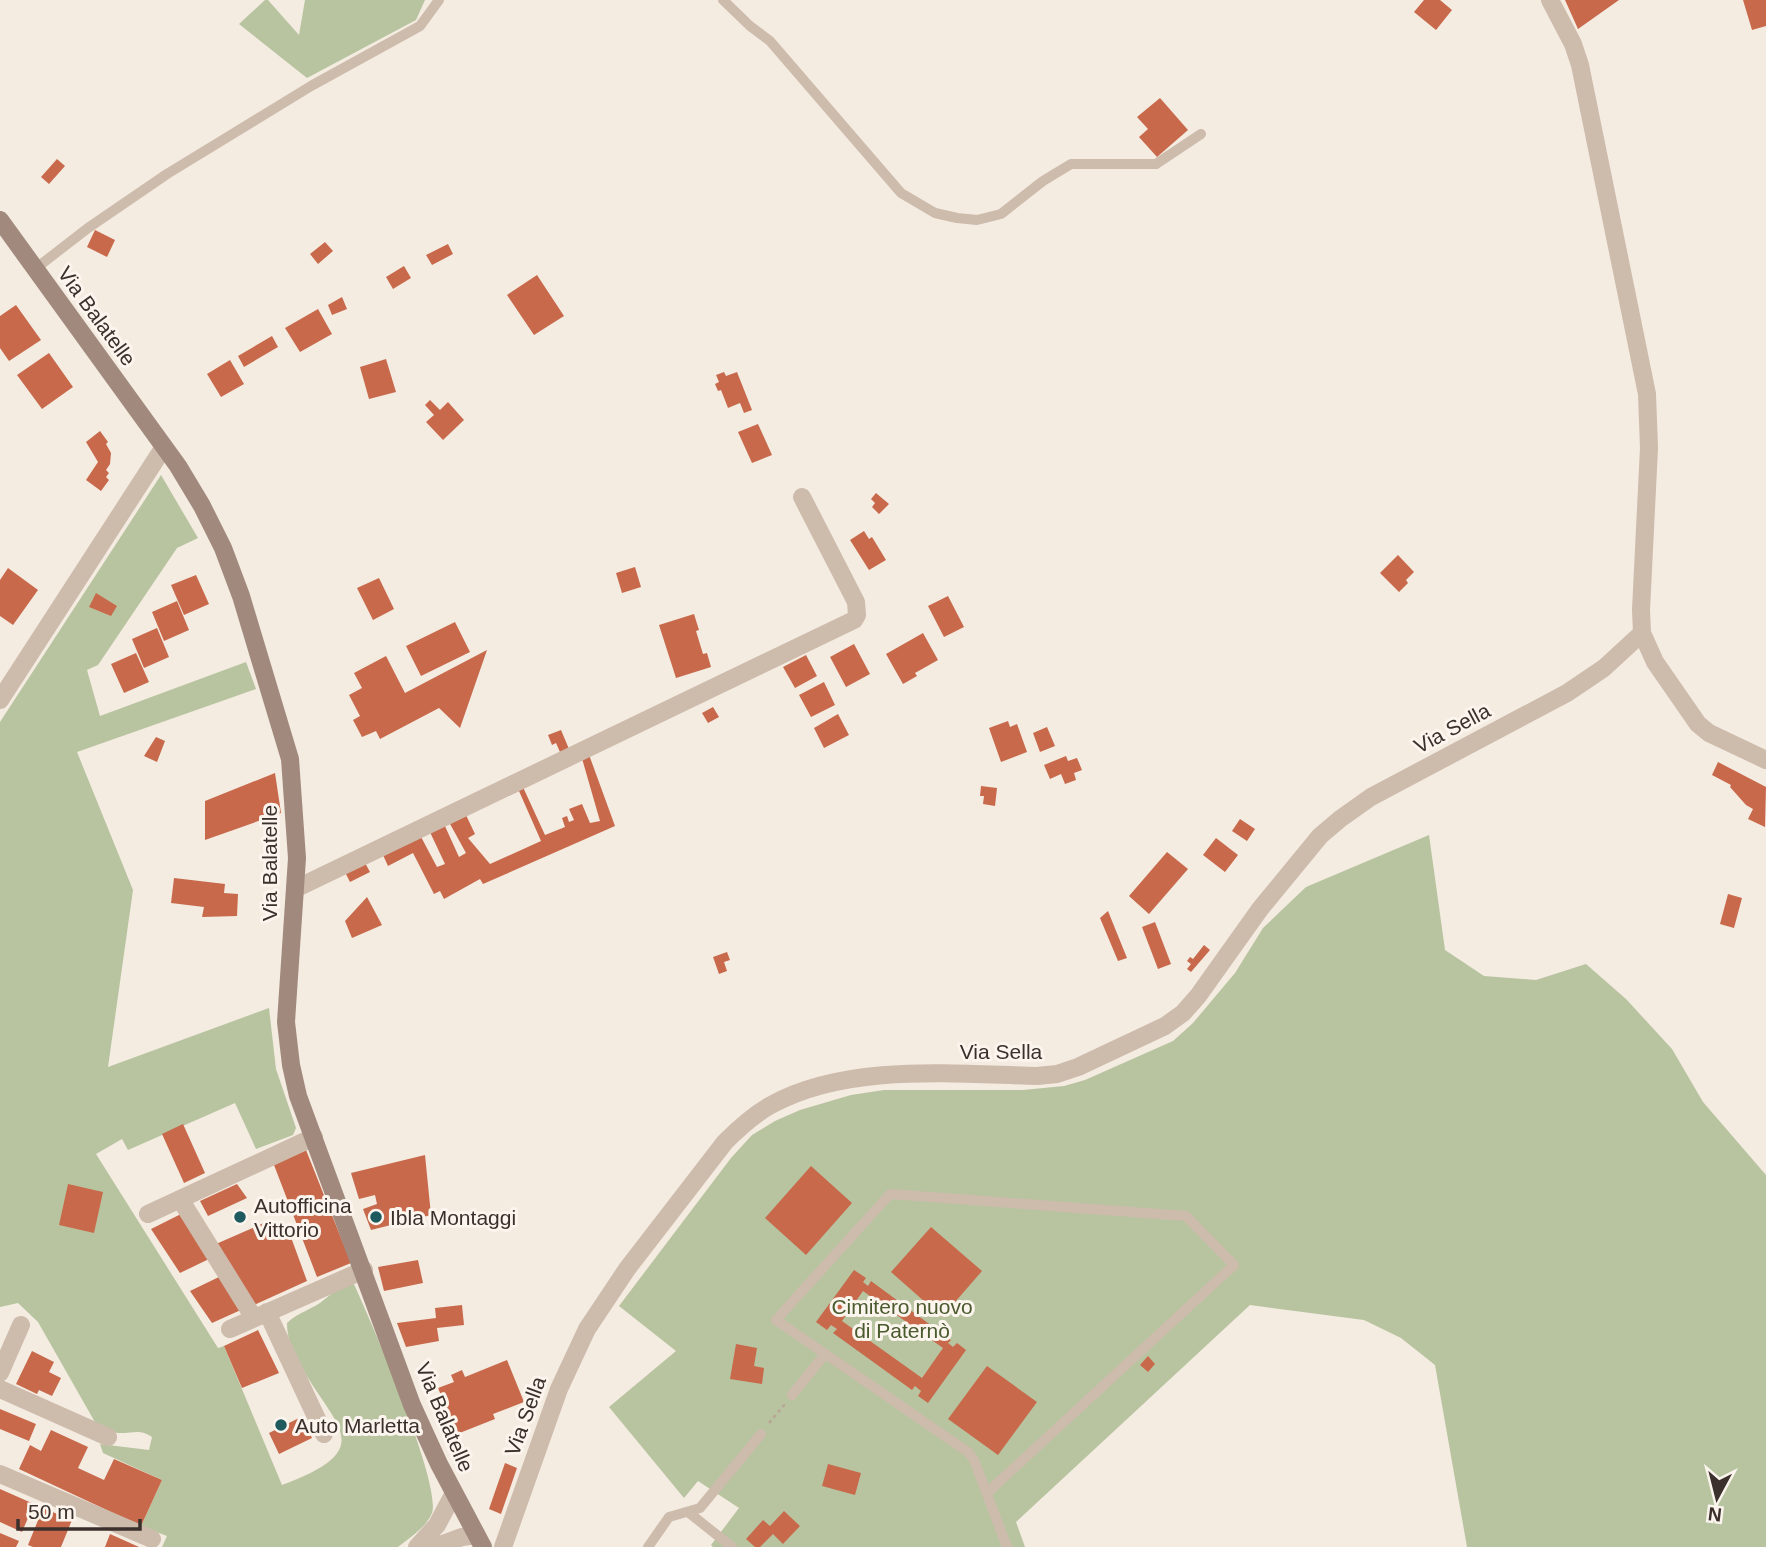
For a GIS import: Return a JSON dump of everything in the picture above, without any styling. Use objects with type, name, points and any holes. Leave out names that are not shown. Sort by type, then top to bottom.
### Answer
[{"type":"street","points":[[1550,0],[1573,44],[1580,65],[1647,394],[1649,448],[1642,633],[1655,662],[1699,724],[1709,733],[1766,760]]},
{"type":"street","name":"Via Balatelle","points":[[0,220],[164,447],[202,506],[223,548],[241,596],[290,759],[297,858],[286,1022],[298,1097],[412,1405],[480,1541]]},
{"type":"street","points":[[0,700],[164,447]]},
{"type":"street","points":[[295,889],[854,620],[858,615],[856,602],[802,497]]},
{"type":"street","name":"Via Sella","points":[[503,1547],[559,1389],[587,1329],[627,1269],[725,1142],[740,1127],[782,1100],[844,1081],[911,1074],[1057,1074],[1098,1060],[1146,1037],[1182,1013],[1198,996],[1260,909],[1320,836],[1340,819],[1371,797],[1567,693],[1604,668],[1642,633]]},
{"type":"street","points":[[148,1214],[314,1137]]},
{"type":"street","points":[[180,1199],[261,1315],[324,1434]]},
{"type":"street","points":[[230,1329],[364,1270]]},
{"type":"street","points":[[0,1373],[21,1325]]},
{"type":"street","points":[[0,1389],[108,1437]]},
{"type":"street","points":[[0,1474],[152,1539]]},
{"type":"street","points":[[417,1547],[437,1525],[454,1493]]},
{"type":"street","points":[[435,1547],[461,1537],[480,1541]]},
{"type":"lane","points":[[35,269],[88,228],[167,174],[311,86],[420,26],[439,0]]},
{"type":"lane","points":[[723,0],[770,41],[901,193],[934,213],[977,220],[1001,214],[1043,181],[1071,164],[1156,164],[1201,134]]},
{"type":"lane","points":[[987,1493],[1234,1265],[1186,1216],[890,1195],[776,1320],[968,1452],[1007,1547]]},
{"type":"lane","points":[[792,1395],[825,1354]]},
{"type":"lane","points":[[648,1547],[669,1517],[700,1508],[761,1434]]},
{"type":"lane","points":[[688,1511],[732,1547]]},
{"type":"path","points":[[761,1434],[792,1395]]},
{"type":"green space","points":[[268,0],[299,35],[305,0],[425,0],[416,20],[307,78],[239,24]]},
{"type":"green space","points":[[161,475],[198,538],[177,548],[98,665],[87,670],[100,716],[246,662],[256,689],[77,752],[133,890],[108,1067],[269,1008],[276,1069],[296,1128],[293,1135],[256,1149],[235,1103],[128,1150],[122,1139],[96,1154],[218,1348],[224,1346],[282,1485],[314,1471],[332,1459],[341,1446],[340,1432],[334,1418],[293,1349],[287,1323],[352,1280],[416,1436],[432,1496],[432,1513],[426,1523],[398,1547],[162,1547],[167,1536],[141,1526],[162,1480],[103,1453],[100,1444],[149,1450],[152,1437],[139,1432],[115,1432],[96,1424],[38,1322],[18,1303],[0,1307],[0,722]]},
{"type":"green space","name":"Cimitero nuovo di Paternò","points":[[1429,835],[1445,950],[1484,976],[1536,980],[1586,964],[1626,999],[1672,1049],[1703,1102],[1766,1175],[1766,1547],[1467,1547],[1435,1365],[1401,1338],[1364,1320],[1250,1305],[1016,1522],[1025,1547],[711,1545],[739,1508],[698,1481],[684,1498],[609,1407],[676,1351],[619,1306],[731,1158],[752,1135],[800,1110],[851,1095],[884,1090],[1023,1090],[1064,1086],[1085,1080],[1173,1041],[1193,1023],[1235,973],[1263,928],[1306,887]]},
{"type":"building","points":[[1424,0],[1440,0],[1452,10],[1436,30],[1414,12]]},
{"type":"building","points":[[1565,0],[1619,0],[1578,29]]},
{"type":"building","points":[[1743,0],[1766,0],[1766,26],[1752,30]]},
{"type":"building","points":[[1160,98],[1188,130],[1157,157],[1139,137],[1148,129],[1137,117]]},
{"type":"building","points":[[57,159],[65,166],[49,184],[41,177]]},
{"type":"building","points":[[95,230],[115,240],[107,257],[87,247]]},
{"type":"building","points":[[325,242],[333,251],[318,264],[310,254]]},
{"type":"building","points":[[448,244],[453,254],[432,265],[426,255]]},
{"type":"building","points":[[404,266],[411,278],[393,289],[386,277]]},
{"type":"building","points":[[537,275],[564,316],[534,335],[507,295]]},
{"type":"building","points":[[342,297],[347,309],[332,315],[328,305]]},
{"type":"building","points":[[16,305],[41,340],[9,361],[0,348],[0,316]]},
{"type":"building","points":[[318,309],[332,334],[300,352],[285,328]]},
{"type":"building","points":[[272,336],[278,347],[244,367],[238,356]]},
{"type":"building","points":[[49,353],[73,387],[42,409],[17,375]]},
{"type":"building","points":[[386,359],[396,392],[369,399],[360,367]]},
{"type":"building","points":[[230,360],[244,384],[221,397],[207,374]]},
{"type":"building","points":[[724,372],[726,376],[737,372],[752,410],[744,413],[740,403],[728,408],[721,390],[718,391],[715,384],[719,382],[716,375]]},
{"type":"building","points":[[430,400],[440,410],[448,402],[464,420],[443,440],[426,422],[434,415],[425,405]]},
{"type":"building","points":[[758,424],[772,455],[752,463],[738,432]]},
{"type":"building","points":[[100,431],[108,442],[106,444],[111,453],[110,464],[106,470],[109,480],[101,491],[86,480],[98,462],[86,442]]},
{"type":"building","points":[[876,493],[889,504],[879,514],[872,507],[875,503],[871,499]]},
{"type":"building","points":[[864,531],[869,539],[872,537],[886,560],[869,570],[850,540]]},
{"type":"building","points":[[1398,555],[1414,572],[1399,592],[1380,573]]},
{"type":"building","points":[[635,567],[641,587],[622,593],[616,573]]},
{"type":"building","points":[[8,568],[38,590],[13,625],[0,616],[0,580]]},
{"type":"building","points":[[196,575],[209,604],[184,615],[171,585]]},
{"type":"building","points":[[379,578],[394,609],[373,620],[357,588]]},
{"type":"building","points":[[96,593],[117,606],[111,616],[89,607]]},
{"type":"building","points":[[948,596],[964,627],[944,637],[928,606]]},
{"type":"building","points":[[177,601],[189,630],[164,641],[152,612]]},
{"type":"building","points":[[694,614],[703,654],[707,653],[711,667],[676,678],[659,625]]},
{"type":"building","points":[[455,622],[470,652],[421,676],[406,646]]},
{"type":"building","points":[[157,628],[169,657],[144,668],[132,639]]},
{"type":"building","points":[[923,633],[938,660],[915,673],[917,676],[903,684],[886,654]]},
{"type":"building","points":[[854,644],[870,674],[846,687],[830,657]]},
{"type":"building","points":[[487,650],[460,728],[439,708],[380,739],[376,731],[362,737],[353,720],[360,716],[349,695],[362,688],[354,673],[386,656],[405,693]]},
{"type":"building","points":[[136,653],[149,682],[124,693],[111,664]]},
{"type":"building","points":[[806,655],[817,676],[795,688],[783,667]]},
{"type":"building","points":[[824,682],[835,705],[811,717],[799,695]]},
{"type":"building","points":[[713,707],[719,717],[708,723],[702,713]]},
{"type":"building","points":[[838,714],[849,735],[824,748],[814,728]]},
{"type":"building","points":[[1008,721],[1010,727],[1017,724],[1027,752],[1001,762],[989,728]]},
{"type":"building","points":[[1047,727],[1055,746],[1040,752],[1033,733]]},
{"type":"building","points":[[561,730],[569,749],[560,752],[556,743],[552,745],[548,735]]},
{"type":"building","points":[[156,737],[165,741],[157,762],[144,756]]},
{"type":"building","points":[[588,752],[615,826],[483,884],[480,879],[444,899],[440,891],[434,894],[413,853],[388,866],[383,855],[420,835],[437,867],[445,864],[429,830],[444,824],[459,857],[466,853],[449,822],[465,813],[475,834],[468,838],[490,864],[541,841],[519,791],[508,796],[506,792],[522,785],[545,835],[565,827],[562,818],[567,816],[569,822],[574,820],[569,809],[582,804],[590,823],[600,821],[581,755]]},
{"type":"building","points":[[1066,756],[1068,761],[1077,758],[1082,770],[1074,773],[1076,780],[1065,784],[1061,774],[1050,779],[1044,765]]},
{"type":"building","points":[[1718,762],[1766,787],[1765,827],[1748,819],[1753,809],[1746,805],[1731,785],[1712,775]]},
{"type":"building","points":[[275,773],[281,813],[205,840],[205,801]]},
{"type":"building","points":[[981,786],[997,788],[995,806],[983,804]]},
{"type":"building","points":[[1240,819],[1255,829],[1247,841],[1232,831]]},
{"type":"building","points":[[1216,838],[1238,855],[1225,872],[1203,855]]},
{"type":"building","points":[[1167,852],[1188,869],[1149,914],[1129,896]]},
{"type":"building","points":[[364,861],[370,872],[350,882],[345,872]]},
{"type":"building","points":[[174,878],[225,884],[224,893],[238,894],[237,916],[202,917],[204,907],[171,903]]},
{"type":"building","points":[[1728,894],[1742,898],[1734,928],[1720,924]]},
{"type":"building","points":[[367,897],[382,925],[352,938],[345,921]]},
{"type":"building","points":[[1108,911],[1127,958],[1118,961],[1100,918]]},
{"type":"building","points":[[1155,922],[1171,964],[1158,969],[1142,927]]},
{"type":"building","points":[[1204,945],[1210,950],[1191,972],[1187,969],[1191,964],[1187,961],[1190,957],[1193,959]]},
{"type":"building","points":[[727,952],[730,960],[724,962],[727,971],[719,974],[713,957]]},
{"type":"building","points":[[183,1124],[205,1173],[184,1183],[162,1134]]},
{"type":"building","points":[[306,1150],[351,1263],[317,1277],[274,1165]]},
{"type":"building","points":[[425,1155],[431,1215],[371,1230],[363,1209],[377,1204],[375,1195],[359,1199],[351,1173]]},
{"type":"building","points":[[811,1166],[852,1203],[806,1255],[765,1218]]},
{"type":"building","points":[[68,1184],[103,1192],[94,1233],[59,1225]]},
{"type":"building","points":[[237,1184],[247,1198],[208,1216],[200,1201]]},
{"type":"building","points":[[181,1214],[209,1259],[180,1273],[151,1229]]},
{"type":"building","points":[[266,1222],[273,1237],[288,1229],[307,1281],[254,1305],[216,1244]]},
{"type":"building","points":[[931,1227],[982,1271],[942,1317],[891,1272]]},
{"type":"building","points":[[418,1260],[423,1283],[384,1291],[378,1267]]},
{"type":"building","points":[[854,1270],[866,1278],[863,1282],[868,1286],[871,1281],[951,1340],[948,1343],[953,1347],[957,1343],[966,1350],[928,1403],[918,1396],[921,1391],[915,1386],[912,1390],[833,1333],[837,1329],[831,1325],[827,1330],[816,1322]],"holes":[[[863,1291],[943,1348],[922,1378],[842,1321]]]},
{"type":"building","points":[[221,1276],[243,1309],[212,1323],[190,1291]]},
{"type":"building","points":[[462,1305],[464,1325],[437,1328],[439,1341],[406,1347],[397,1323],[436,1318],[435,1308]]},
{"type":"building","points":[[258,1330],[279,1373],[242,1388],[224,1346]]},
{"type":"building","points":[[736,1344],[757,1348],[754,1366],[764,1368],[762,1384],[730,1379]]},
{"type":"building","points":[[32,1351],[54,1362],[49,1372],[61,1378],[52,1396],[39,1390],[37,1394],[16,1384]]},
{"type":"building","points":[[1148,1356],[1155,1364],[1148,1372],[1140,1365]]},
{"type":"building","points":[[507,1360],[524,1402],[493,1414],[495,1419],[457,1434],[438,1388],[454,1382],[451,1375],[462,1370],[465,1377]]},
{"type":"building","points":[[987,1366],[1037,1402],[998,1455],[948,1419]]},
{"type":"building","points":[[0,1409],[36,1424],[29,1441],[0,1429]]},
{"type":"building","points":[[301,1417],[312,1438],[279,1454],[269,1433]]},
{"type":"building","points":[[51,1430],[88,1447],[78,1468],[104,1480],[114,1459],[162,1480],[141,1526],[19,1469],[30,1445],[41,1451]]},
{"type":"building","points":[[505,1463],[517,1468],[501,1514],[489,1509]]},
{"type":"building","points":[[828,1464],[861,1473],[855,1495],[822,1486]]},
{"type":"building","points":[[0,1489],[34,1504],[22,1532],[0,1522]]},
{"type":"building","points":[[43,1508],[72,1520],[61,1547],[28,1545]]},
{"type":"building","points":[[784,1511],[800,1526],[783,1544],[773,1534],[760,1547],[755,1547],[746,1539],[763,1520],[770,1526]]},
{"type":"building","points":[[0,1533],[19,1541],[16,1547],[0,1547]]},
{"type":"building","points":[[110,1534],[139,1547],[105,1547]]},
{"type":"place","name":"Autofficina Vittorio","points":[[240,1217]]},
{"type":"place","name":"Ibla Montaggi","points":[[376,1217]]},
{"type":"place","name":"Auto Marletta","points":[[281,1425]]}]
